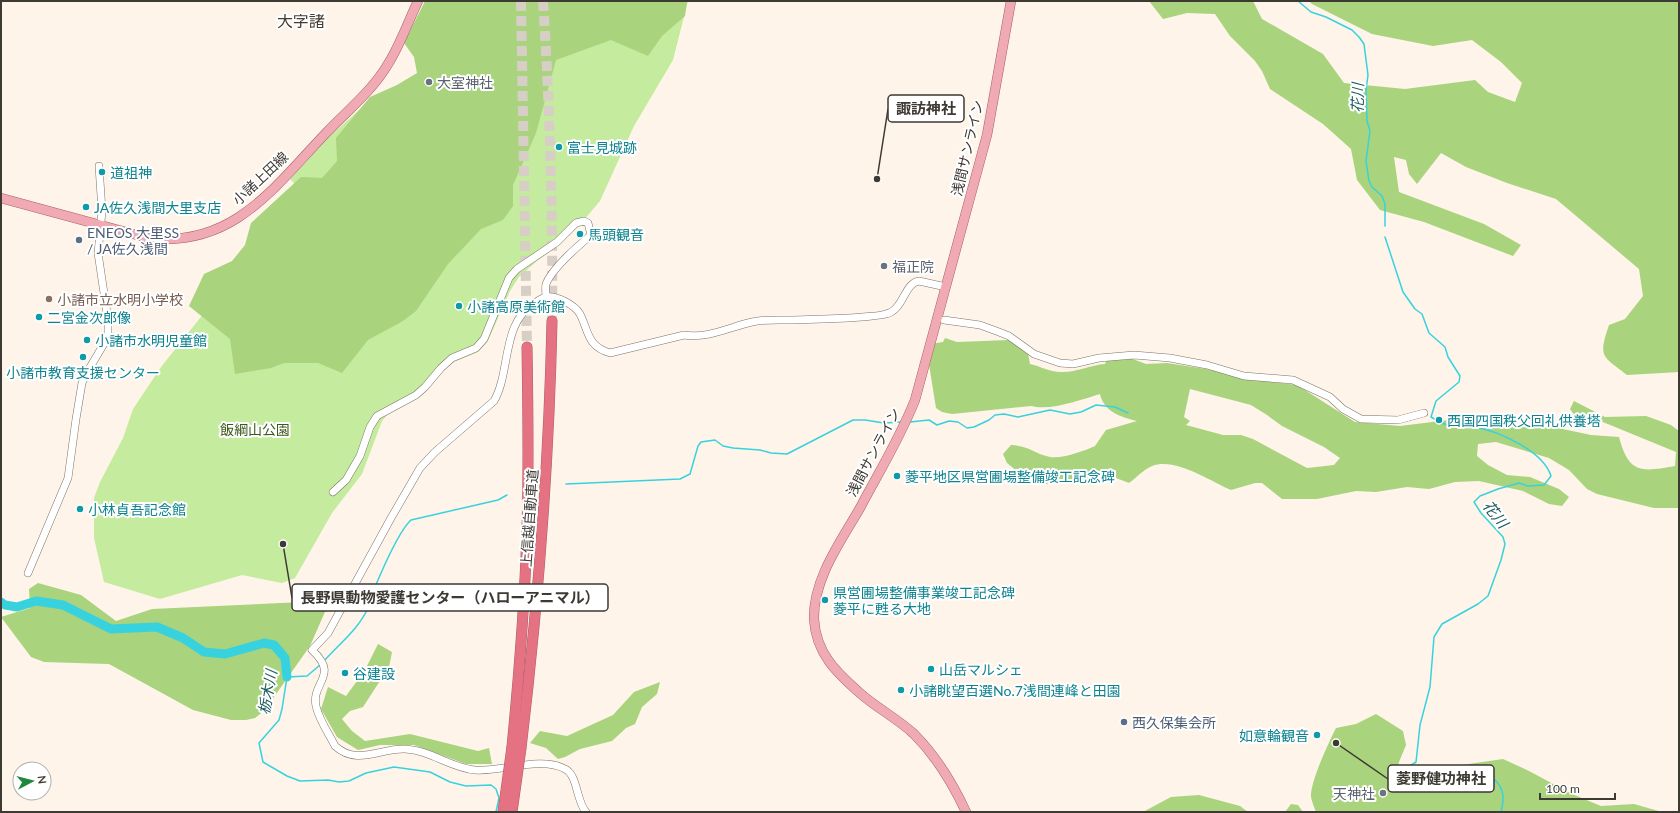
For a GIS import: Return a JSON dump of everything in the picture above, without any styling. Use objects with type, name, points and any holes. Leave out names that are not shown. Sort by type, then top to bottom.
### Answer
[{"type":"highway","name":"上信越自動車道","points":[[503,812],[531,662],[544,517],[550,405],[552,321]]},
{"type":"highway","name":"上信越自動車道","points":[[512,812],[527,528],[527,347]]},
{"type":"main road","name":"小諸上田線","points":[[1,198],[148,238],[180,238],[200,235],[217,230],[243,215],[269,193],[380,78],[392,57],[418,1]]},
{"type":"main road","name":"浅間サンライン","points":[[966,812],[958,795],[945,774],[925,747],[913,734],[867,700],[838,674],[822,648],[814,619],[816,600],[826,570],[902,432],[915,400],[987,135],[1011,1]]},
{"type":"street","points":[[28,573],[68,478],[82,383],[88,369],[106,342],[108,334],[108,320],[98,254],[102,204],[99,166]]},
{"type":"street","points":[[333,492],[346,480],[360,456],[370,427],[377,416],[416,395],[452,358],[476,348],[484,339],[509,278],[517,269],[557,242],[576,223],[584,221],[588,223],[591,235],[571,251],[546,284],[546,297]]},
{"type":"street","points":[[586,812],[580,801],[572,776],[565,768],[546,764],[515,765],[503,768],[474,770],[428,754],[405,749],[368,756],[355,756],[340,750],[335,746],[316,707],[316,698],[325,673],[324,666],[319,656],[312,650],[328,633],[420,468],[435,452],[494,401],[500,392],[510,341],[521,315],[529,306],[546,297],[564,301],[574,307],[580,314],[588,335],[594,343],[603,350],[610,352],[684,335],[694,337],[710,334],[753,322],[774,320],[836,319],[888,314],[900,304],[915,281],[946,287]]},
{"type":"street","points":[[944,320],[980,325],[999,332],[1009,336],[1034,354],[1060,363],[1072,364],[1099,358],[1134,355],[1170,358],[1207,365],[1244,376],[1293,380],[1330,398],[1343,409],[1361,419],[1398,420],[1424,413]]},
{"type":"green space","points":[[425,1],[687,1],[685,16],[662,36],[648,56],[611,40],[556,60],[536,133],[513,185],[513,206],[503,220],[481,229],[448,264],[416,311],[403,321],[368,340],[342,373],[318,363],[284,363],[271,368],[235,374],[230,339],[189,306],[204,274],[232,261],[245,245],[251,223],[301,177],[322,178],[337,161],[336,138],[370,97],[397,85],[417,73],[414,57],[404,43]]},
{"type":"green space","name":"飯綱山公園","points":[[548,1],[688,1],[673,60],[634,126],[600,201],[578,227],[519,277],[510,291],[488,341],[478,352],[454,362],[444,369],[422,395],[389,413],[382,421],[362,474],[332,513],[295,578],[282,583],[242,575],[160,599],[104,582],[94,538],[94,498],[100,482],[123,438],[133,409],[161,367],[204,313],[321,211],[290,179],[329,137],[369,101]]},
{"type":"green space","points":[[1149,1],[1253,1],[1262,19],[1323,54],[1344,83],[1405,89],[1475,80],[1488,92],[1515,102],[1522,83],[1501,62],[1472,40],[1433,46],[1372,34],[1312,4],[1309,1],[1679,1],[1679,372],[1627,375],[1604,355],[1604,344],[1609,325],[1625,319],[1643,296],[1639,269],[1556,199],[1507,183],[1466,167],[1441,153],[1417,184],[1409,174],[1406,160],[1394,157],[1399,192],[1484,224],[1521,245],[1513,256],[1424,222],[1380,210],[1357,180],[1351,149],[1323,124],[1270,89],[1262,71],[1255,61],[1230,36],[1215,14],[1187,13],[1163,19]]},
{"type":"green space","points":[[945,338],[957,342],[1009,340],[1027,348],[1030,364],[1057,372],[1066,372],[1105,364],[1108,357],[1122,355],[1146,364],[1167,363],[1206,369],[1264,381],[1297,385],[1355,422],[1400,426],[1457,419],[1510,426],[1558,428],[1591,435],[1619,437],[1627,458],[1638,468],[1653,469],[1675,466],[1676,452],[1598,420],[1575,416],[1570,409],[1574,401],[1605,417],[1646,416],[1671,425],[1679,431],[1679,508],[1654,508],[1597,494],[1587,489],[1569,470],[1549,458],[1496,442],[1478,444],[1477,456],[1488,465],[1507,475],[1530,477],[1559,489],[1569,497],[1562,506],[1549,504],[1523,491],[1479,481],[1455,482],[1429,489],[1407,487],[1376,492],[1356,491],[1317,499],[1282,499],[1262,483],[1255,483],[1231,490],[1182,467],[1161,464],[1149,467],[1129,483],[1116,478],[1113,475],[1094,477],[1079,482],[1071,481],[1045,484],[1033,481],[1007,463],[1003,454],[1011,445],[1028,448],[1050,457],[1067,456],[1095,446],[1106,430],[1137,421],[1114,413],[1105,405],[1100,394],[1056,406],[1031,406],[952,414],[942,412],[936,408],[928,358],[931,344],[943,342]],"holes":[[[1190,389],[1251,405],[1282,426],[1324,447],[1340,458],[1334,465],[1307,468],[1253,439],[1241,435],[1223,435],[1186,425],[1190,421],[1184,417]]]},
{"type":"green space","points":[[38,583],[81,595],[116,621],[152,609],[324,601],[327,602],[328,605],[310,646],[264,711],[255,718],[246,720],[231,720],[193,710],[109,664],[44,662],[31,657],[1,617],[30,608],[29,589]]},
{"type":"green space","points":[[378,644],[392,652],[389,667],[363,707],[350,711],[342,719],[352,731],[365,741],[410,734],[478,751],[489,748],[492,764],[466,764],[414,745],[380,745],[358,750],[337,737],[321,709],[328,687],[346,696],[365,670]]},
{"type":"green space","points":[[660,682],[657,694],[642,707],[635,724],[626,728],[612,741],[580,749],[558,759],[546,748],[530,743],[540,731],[567,736],[613,715],[634,692]]},
{"type":"green space","points":[[1376,714],[1403,731],[1406,745],[1394,780],[1416,792],[1428,786],[1448,767],[1503,759],[1572,794],[1601,806],[1634,804],[1662,812],[1316,812],[1312,803],[1312,790],[1320,762],[1336,728],[1356,724]]},
{"type":"green space","points":[[1199,795],[1240,806],[1248,812],[1143,812],[1171,797]]},
{"type":"green space","points":[[1291,804],[1298,805],[1303,812],[1285,812]]},
{"type":"waterway","name":"花川","points":[[1298,1],[1311,12],[1326,17],[1352,30],[1364,44],[1368,75],[1366,90],[1367,121],[1370,131],[1366,161],[1369,181],[1372,187],[1382,196],[1385,204],[1385,226]]},
{"type":"waterway","name":"花川","points":[[1385,237],[1403,292],[1415,309],[1422,314],[1429,333],[1445,347],[1448,357],[1460,376],[1459,382],[1436,401],[1431,417],[1449,426],[1484,429],[1507,438],[1519,444],[1539,458],[1551,476],[1544,485],[1528,486],[1519,483],[1480,496],[1474,502],[1481,513],[1503,537],[1505,544],[1501,560],[1488,596],[1478,604],[1442,624],[1434,637],[1430,687],[1420,725],[1416,762],[1406,769],[1401,777],[1401,781],[1406,785],[1431,776],[1482,782],[1495,780],[1501,787],[1503,795],[1501,812]]},
{"type":"waterway","points":[[910,422],[929,420],[937,425],[949,421],[958,422],[967,428],[974,427],[989,420],[995,415],[1004,414],[1018,417],[1050,410],[1070,414],[1081,412],[1096,405],[1115,407],[1128,413]]},
{"type":"waterway","points":[[566,484],[680,479],[690,474],[698,446],[701,442],[715,440],[723,446],[733,448],[787,454],[853,420],[884,423],[902,422]]},
{"type":"waterway","points":[[324,661],[355,629],[365,614],[388,558],[397,540],[411,520],[498,500],[507,495]]},
{"type":"waterway","name":"栃木川","points":[[1,602],[5,605],[17,607],[36,601],[63,605],[111,629],[157,627],[183,638],[204,652],[225,654],[264,643],[274,645],[285,658],[287,677]]},
{"type":"waterway","name":"栃木川","points":[[320,665],[307,676],[287,677],[279,720],[259,743],[263,762],[287,776],[300,781],[349,781],[366,773],[394,767],[430,772],[450,782],[466,786],[491,785],[496,789],[499,798],[496,812]]},
{"type":"tunnel","points":[[521,1],[527,347]]},
{"type":"tunnel","points":[[543,1],[548,81],[552,241],[552,321]]},
{"type":"place","name":"大室神社","points":[[429,82]]},
{"type":"place","name":"富士見城跡","points":[[559,147]]},
{"type":"place","name":"道祖神","points":[[102,172]]},
{"type":"place","name":"諏訪神社","points":[[877,179]]},
{"type":"place","name":"JA佐久浅間大里支店","points":[[86,207]]},
{"type":"place","name":"馬頭観音","points":[[580,234]]},
{"type":"place","name":"ENEOS 大里SS / JA佐久浅間","points":[[79,240]]},
{"type":"place","name":"福正院","points":[[884,266]]},
{"type":"place","name":"小諸市立水明小学校","points":[[49,299]]},
{"type":"place","name":"小諸高原美術館","points":[[459,306]]},
{"type":"place","name":"二宮金次郎像","points":[[39,317]]},
{"type":"place","name":"小諸市水明児童館","points":[[87,340]]},
{"type":"place","name":"小諸市教育支援センター","points":[[83,357]]},
{"type":"place","name":"西国四国秩父回礼供養塔","points":[[1439,420]]},
{"type":"place","name":"菱平地区県営圃場整備竣工記念碑","points":[[897,476]]},
{"type":"place","name":"小林貞吾記念館","points":[[80,509]]},
{"type":"place","name":"長野県動物愛護センター（ハローアニマル）","points":[[283,544]]},
{"type":"place","name":"県営圃場整備事業竣工記念碑 菱平に甦る大地","points":[[825,600]]},
{"type":"place","name":"山岳マルシェ","points":[[931,669]]},
{"type":"place","name":"谷建設","points":[[345,673]]},
{"type":"place","name":"小諸眺望百選No.7浅間連峰と田園","points":[[901,690]]},
{"type":"place","name":"西久保集会所","points":[[1124,722]]},
{"type":"place","name":"如意輪観音","points":[[1317,735]]},
{"type":"place","name":"菱野健功神社","points":[[1336,743]]},
{"type":"place","name":"天神社","points":[[1383,793]]},
{"type":"district","name":"大字諸","points":[[301,20]]}]
